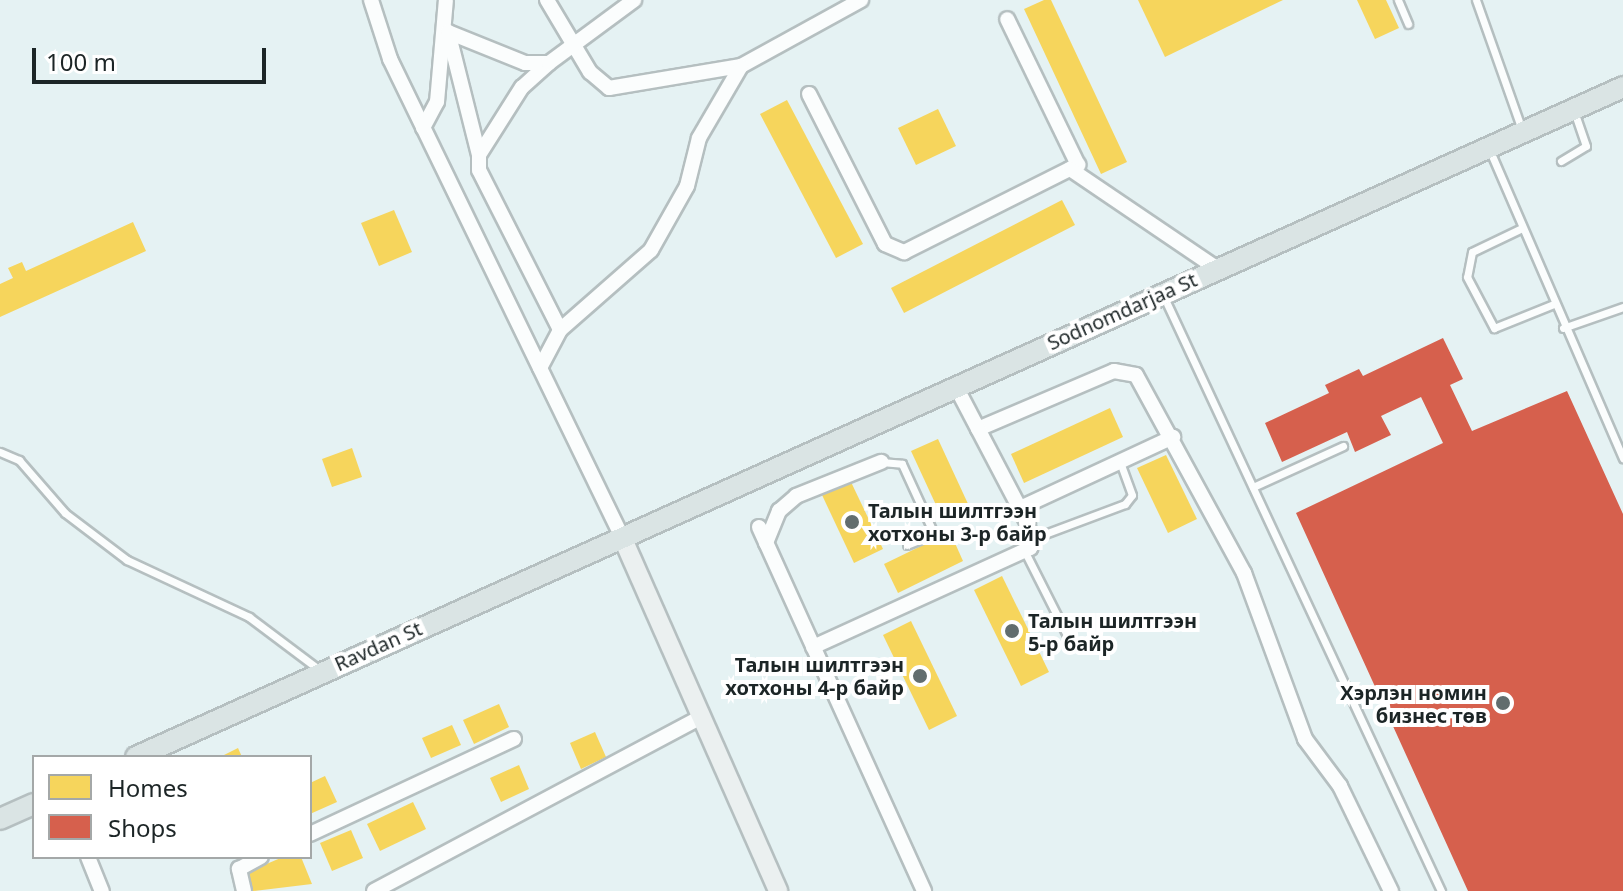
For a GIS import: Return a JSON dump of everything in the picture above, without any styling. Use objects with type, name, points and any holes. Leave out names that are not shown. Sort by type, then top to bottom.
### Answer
[{"type":"main road","name":"Sodnomdarjaa St","points":[[623,539],[1216,268],[1623,87]]},
{"type":"main road","name":"Ravdan St","points":[[140,755],[321,671],[623,539]]},
{"type":"main road","points":[[0,819],[32,805]]},
{"type":"street","points":[[371,0],[423,128],[623,539],[778,891]]},
{"type":"street","points":[[446,0],[448,32],[492,201],[560,330]]},
{"type":"street","points":[[547,0],[575,44],[609,88],[741,66],[861,0]]},
{"type":"street","points":[[479,155],[522,87],[634,0]]},
{"type":"street","points":[[809,94],[885,244],[904,252],[1078,165],[1007,19]]},
{"type":"street","points":[[423,128],[437,102],[448,32]]},
{"type":"street","points":[[448,32],[525,63],[549,63]]},
{"type":"street","points":[[540,368],[560,330],[651,250],[687,186],[699,138],[741,66]]},
{"type":"street","points":[[1070,169],[1216,268]]},
{"type":"street","points":[[978,429],[1114,371],[1136,375],[1173,437],[1244,573],[1305,739],[1340,786],[1391,891]]},
{"type":"street","points":[[813,647],[1024,550],[1034,538],[956,387]]},
{"type":"street","points":[[1020,508],[1173,437]]},
{"type":"street","points":[[766,543],[779,511],[796,496],[881,462]]},
{"type":"street","points":[[759,527],[924,891]]},
{"type":"street","points":[[374,891],[701,717]]},
{"type":"street","points":[[312,833],[514,739]]},
{"type":"street","points":[[89,859],[102,891]]},
{"type":"street","points":[[244,891],[239,869],[257,859]]},
{"type":"lane","points":[[1398,0],[1408,24]]},
{"type":"lane","points":[[1476,0],[1523,132]]},
{"type":"lane","points":[[1561,161],[1586,146],[1573,110]]},
{"type":"lane","points":[[1489,149],[1563,328],[1623,458]]},
{"type":"lane","points":[[1522,228],[1472,252],[1467,277],[1494,328],[1554,304]]},
{"type":"lane","points":[[1162,293],[1441,891]]},
{"type":"lane","points":[[1563,328],[1623,307]]},
{"type":"lane","points":[[1253,487],[1343,446]]},
{"type":"lane","points":[[0,452],[19,460],[65,513],[127,560],[249,617],[321,671]]},
{"type":"lane","points":[[881,462],[902,464],[934,534],[907,545]]},
{"type":"lane","points":[[1034,538],[1125,504],[1132,495],[1120,462]]},
{"type":"lane","points":[[1024,550],[1071,643]]},
{"type":"building: Homes","points":[[1051,0],[1127,162],[1101,174],[1024,9]]},
{"type":"building: Homes","points":[[1138,0],[1283,0],[1165,57]]},
{"type":"building: Homes","points":[[1357,0],[1386,0],[1399,28],[1375,39]]},
{"type":"building: Homes","points":[[787,100],[863,244],[836,258],[760,114]]},
{"type":"building: Homes","points":[[938,109],[956,146],[916,165],[898,128]]},
{"type":"building: Homes","points":[[1062,200],[1075,225],[904,313],[891,288]]},
{"type":"building: Homes","points":[[394,210],[412,252],[379,266],[361,223]]},
{"type":"building: Homes","points":[[133,222],[146,251],[0,317],[0,284],[13,278],[8,268],[22,262],[26,271]]},
{"type":"building: Homes","points":[[1110,408],[1123,437],[1024,483],[1011,454]]},
{"type":"building: Homes","points":[[938,439],[969,506],[942,518],[911,451]]},
{"type":"building: Homes","points":[[352,448],[362,477],[332,487],[322,459]]},
{"type":"building: Homes","points":[[1166,455],[1197,519],[1168,533],[1137,468]]},
{"type":"building: Homes","name":"Талын шилтгээн хотхоны 3-р байр","points":[[851,482],[883,549],[854,563],[822,495]]},
{"type":"building: Homes","points":[[950,532],[963,561],[898,593],[884,564]]},
{"type":"building: Homes","name":"Талын шилтгээн 5-р байр","points":[[1002,576],[1049,672],[1021,686],[974,590]]},
{"type":"building: Homes","name":"Талын шилтгээн хотхоны 4-р байр","points":[[911,621],[957,716],[929,730],[883,635]]},
{"type":"building: Homes","points":[[499,704],[509,727],[474,744],[463,720]]},
{"type":"building: Homes","points":[[452,725],[461,745],[431,758],[422,738]]},
{"type":"building: Homes","points":[[595,732],[606,757],[581,769],[570,743]]},
{"type":"building: Homes","points":[[238,748],[241,755],[224,755]]},
{"type":"building: Homes","points":[[519,765],[529,789],[501,802],[490,778]]},
{"type":"building: Homes","points":[[325,776],[337,802],[312,813],[312,782]]},
{"type":"building: Homes","points":[[413,802],[426,829],[380,851],[367,824]]},
{"type":"building: Homes","points":[[351,830],[363,858],[332,871],[320,843]]},
{"type":"building: Homes","points":[[278,859],[302,859],[312,884],[253,891],[245,873]]},
{"type":"building: Shops","name":"Хэрлэн номин бизнес төв","points":[[1443,338],[1463,379],[1450,385],[1472,431],[1567,391],[1623,514],[1623,891],[1468,891],[1296,513],[1443,443],[1421,397],[1381,416],[1391,435],[1355,452],[1347,432],[1282,462],[1265,423],[1329,393],[1325,385],[1359,369],[1363,376]]},
{"type":"place","name":"Талын шилтгээн хотхоны 3-р байр","points":[[852,522]]},
{"type":"place","name":"Талын шилтгээн 5-р байр","points":[[1012,631]]},
{"type":"place","name":"Талын шилтгээн хотхоны 4-р байр","points":[[920,676]]},
{"type":"place","name":"Хэрлэн номин бизнес төв","points":[[1503,703]]}]
